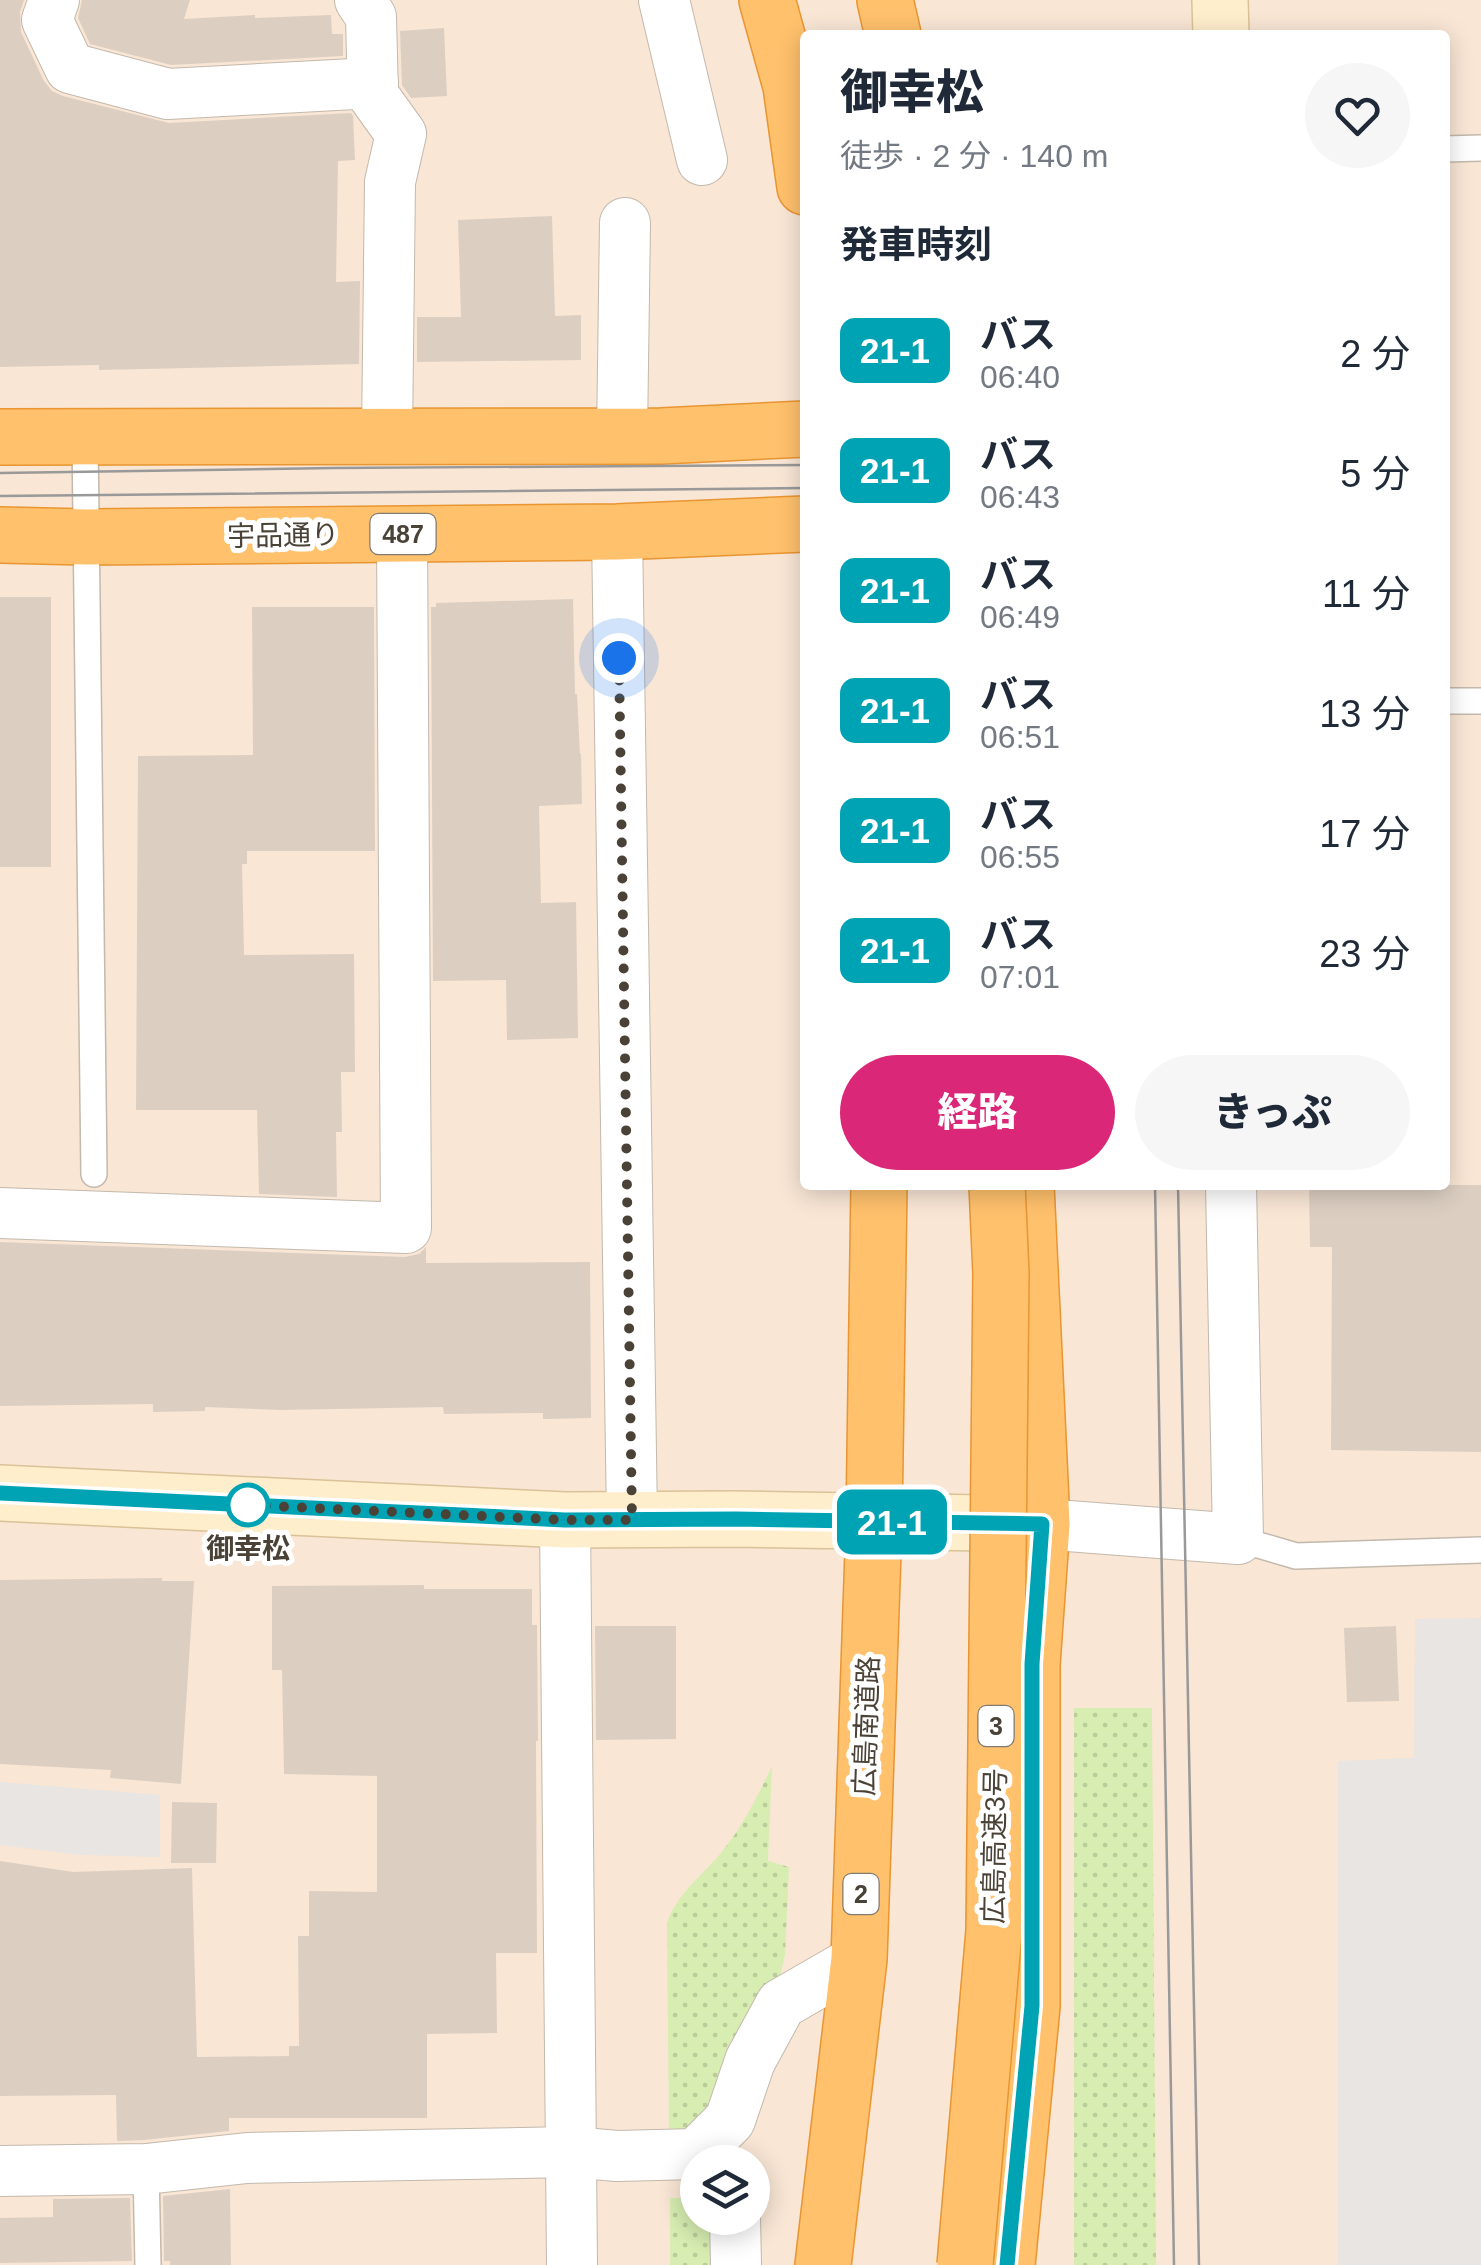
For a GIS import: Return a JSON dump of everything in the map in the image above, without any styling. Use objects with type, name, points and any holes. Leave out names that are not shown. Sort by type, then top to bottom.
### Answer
[{"type":"highway","points":[[767,0],[792,86],[800,148]]},
{"type":"highway","points":[[885,0],[892,30]]},
{"type":"highway","points":[[916,0],[923,30]]},
{"type":"highway","points":[[0,438],[622,436],[800,429]]},
{"type":"highway","name":"宇品通り","points":[[0,535],[617,532],[800,524]]},
{"type":"highway","name":"広島南道路","points":[[823,2265],[859,1959],[874,1522],[879,1190]]},
{"type":"highway","name":"広島高速3号","points":[[965,2265],[994,1930],[1000,1274],[997,1190]]},
{"type":"highway","points":[[1008,2265],[1032,2006],[1032,1664],[1042,1524],[1026,1190]]},
{"type":"street","points":[[54,0],[47,20],[70,68],[168,94],[373,83]]},
{"type":"street","points":[[360,0],[371,17],[374,95],[401,134],[390,182],[387,436]]},
{"type":"street","points":[[664,0],[702,160]]},
{"type":"street","points":[[1220,0],[1221,30]]},
{"type":"street","points":[[622,436],[624,223]]},
{"type":"street","points":[[617,532],[632,1520]]},
{"type":"street","points":[[0,1213],[406,1228],[402,534]]},
{"type":"street","points":[[0,1493],[565,1520],[1042,1524],[1238,1539],[1231,1190]]},
{"type":"street","points":[[565,1520],[572,2265]]},
{"type":"street","points":[[709,2145],[730,2120],[750,2062],[781,2004],[859,1959]]},
{"type":"street","points":[[0,2172],[146,2169],[247,2158],[570,2152],[680,2158]]},
{"type":"street","points":[[735,2235],[736,2265]]},
{"type":"lane","points":[[1450,149],[1481,148]]},
{"type":"lane","points":[[85,437],[94,1174]]},
{"type":"lane","points":[[1450,701],[1481,701]]},
{"type":"lane","points":[[1238,1539],[1296,1556],[1481,1550]]},
{"type":"lane","points":[[146,2169],[148,2265]]},
{"type":"shaded area","points":[[0,0],[1481,0],[1481,2265],[0,2265]]},
{"type":"shaded area","points":[[1481,1618],[1481,2265],[1338,2265],[1338,1761],[1414,1758],[1415,1619]]},
{"type":"shaded area","points":[[0,1782],[160,1795],[160,1857],[81,1855],[0,1845]]},
{"type":"green space","points":[[1074,1708],[1152,1708],[1156,2265],[1074,2265]]},
{"type":"green space","points":[[772,1766],[768,1861],[789,1867],[785,1955],[778,1985],[708,2126],[669,2135],[667,1923],[685,1892],[739,1828]]},
{"type":"green space","points":[[670,2198],[680,2198],[680,2235],[710,2235],[712,2265],[670,2265]]},
{"type":"building","points":[[0,0],[24,0],[21,32],[44,81],[63,96],[169,123],[351,113],[355,160],[338,161],[336,282],[360,281],[359,364],[99,370],[99,365],[0,367]]},
{"type":"building","points":[[82,0],[190,0],[184,19],[331,15],[332,34],[343,34],[343,56],[171,65],[90,44],[78,18]]},
{"type":"building","points":[[444,28],[447,96],[411,98],[402,85],[400,31]]},
{"type":"building","points":[[552,216],[555,316],[581,315],[581,360],[417,362],[417,317],[461,317],[458,220]]},
{"type":"building","points":[[0,597],[51,597],[51,867],[0,867]]},
{"type":"building","points":[[573,599],[582,804],[539,806],[541,903],[576,902],[578,1038],[507,1040],[506,980],[433,981],[431,607],[436,607],[436,603]]},
{"type":"building","points":[[252,607],[374,607],[375,851],[247,851],[247,864],[242,864],[244,955],[354,954],[355,1072],[341,1072],[342,1132],[336,1132],[337,1197],[259,1194],[257,1110],[136,1110],[138,756],[253,755]]},
{"type":"building","points":[[1450,1185],[1481,1185],[1481,1452],[1331,1450],[1332,1247],[1310,1247],[1309,1190],[1450,1190]]},
{"type":"building","points":[[0,1242],[405,1257],[419,1254],[426,1247],[426,1263],[590,1262],[591,1418],[543,1419],[543,1413],[444,1414],[443,1407],[205,1407],[205,1411],[153,1412],[153,1404],[0,1406]]},
{"type":"building","points":[[0,1580],[194,1581],[181,1784],[110,1778],[111,1770],[0,1764]]},
{"type":"building","points":[[424,1585],[424,1589],[532,1589],[532,1625],[537,1625],[538,1741],[537,1953],[496,1953],[497,2033],[427,2034],[427,2118],[229,2118],[229,2131],[117,2141],[116,2095],[0,2096],[0,1861],[73,1872],[192,1868],[197,2057],[289,2056],[289,2046],[299,2046],[298,1936],[309,1936],[309,1891],[377,1892],[377,1776],[284,1774],[282,1670],[272,1670],[272,1586]]},
{"type":"building","points":[[595,1626],[676,1626],[676,1739],[596,1740]]},
{"type":"building","points":[[1396,1626],[1399,1701],[1347,1702],[1344,1628]]},
{"type":"building","points":[[172,1802],[217,1803],[216,1863],[171,1863]]},
{"type":"building","points":[[230,2189],[231,2265],[170,2265],[170,2261],[164,2261],[163,2196]]},
{"type":"building","points":[[130,2198],[132,2261],[0,2263],[0,2218],[53,2217],[53,2199]]},
{"type":"tram line","points":[[0,473],[800,465]]},
{"type":"tram line","points":[[0,496],[800,488]]},
{"type":"tram line","points":[[1155,1190],[1174,2265]]},
{"type":"tram line","points":[[1178,1190],[1199,2265]]},
{"type":"bus line","name":"21-1","points":[[0,1493],[565,1520],[1042,1524],[1032,1664],[1032,2006],[1007,2265]]},
{"type":"place","name":"御幸松","points":[[248,1505]]},
{"type":"route","points":[[248,1505],[632,1520],[619,658]]}]
